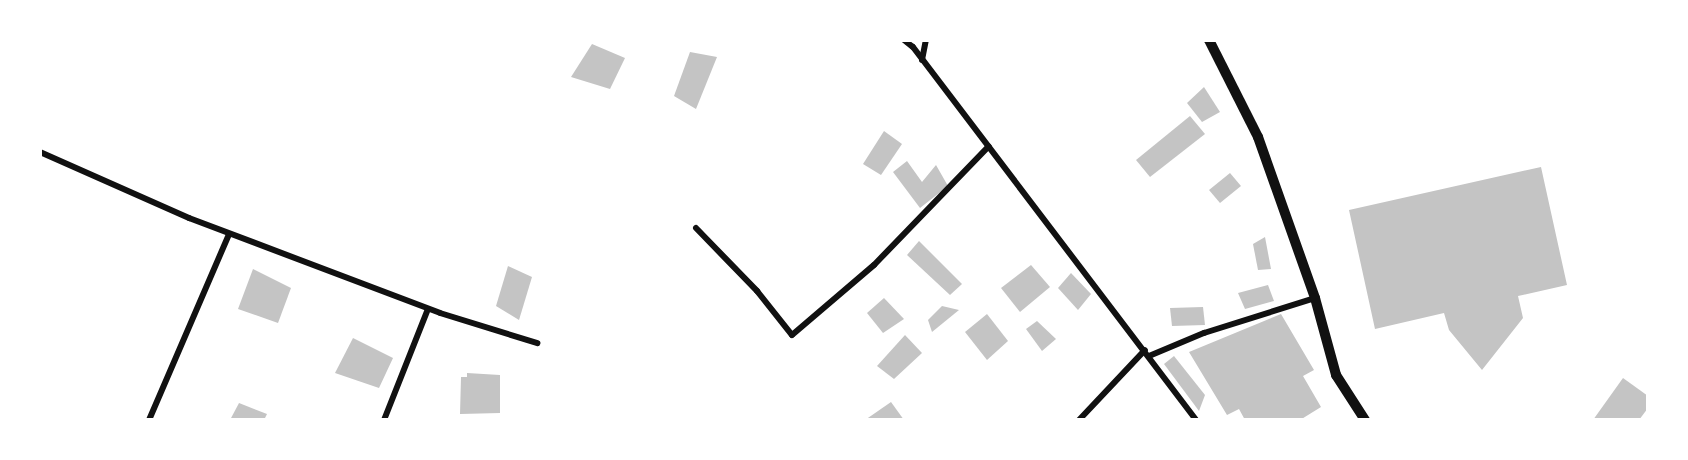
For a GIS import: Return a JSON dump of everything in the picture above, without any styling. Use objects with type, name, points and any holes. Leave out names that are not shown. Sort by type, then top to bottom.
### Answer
[{"type":"street","points":[[904,40],[989,146],[1196,420]]},
{"type":"street","points":[[922,60],[926,40]]},
{"type":"street","points":[[1209,40],[1258,137],[1315,298],[1336,375],[1365,420]]},
{"type":"street","points":[[696,228],[757,291],[792,335],[881,258],[989,146]]},
{"type":"street","points":[[40,152],[229,234],[428,309],[537,343]]},
{"type":"street","points":[[149,420],[229,234]]},
{"type":"street","points":[[1079,420],[1147,353],[1315,298]]},
{"type":"street","points":[[384,420],[428,309]]},
{"type":"building","points":[[592,44],[625,58],[610,89],[571,77]]},
{"type":"building","points":[[690,52],[717,57],[696,109],[674,96]]},
{"type":"building","points":[[1204,87],[1220,112],[1202,122],[1187,103]]},
{"type":"building","points":[[1190,116],[1205,134],[1150,177],[1136,160]]},
{"type":"building","points":[[884,131],[902,144],[881,175],[863,164]]},
{"type":"building","points":[[907,161],[922,182],[936,165],[948,186],[920,208],[893,172]]},
{"type":"building","points":[[1541,167],[1567,285],[1518,296],[1523,318],[1482,370],[1449,330],[1444,313],[1375,329],[1349,210]]},
{"type":"building","points":[[1230,173],[1241,186],[1220,203],[1209,190]]},
{"type":"building","points":[[1265,237],[1271,269],[1258,270],[1253,244]]},
{"type":"building","points":[[919,241],[962,284],[950,295],[907,255]]},
{"type":"building","points":[[1031,265],[1050,287],[1020,312],[1001,288]]},
{"type":"building","points":[[508,266],[532,277],[519,320],[496,306]]},
{"type":"building","points":[[253,269],[291,288],[278,323],[238,309]]},
{"type":"building","points":[[1071,273],[1091,294],[1078,310],[1058,288]]},
{"type":"building","points":[[1268,285],[1274,301],[1245,309],[1238,293]]},
{"type":"building","points":[[884,298],[904,319],[883,333],[867,313]]},
{"type":"building","points":[[942,306],[959,310],[932,332],[928,320]]},
{"type":"building","points":[[1203,307],[1205,325],[1172,326],[1170,308]]},
{"type":"building","points":[[987,314],[1008,341],[987,360],[965,332]]},
{"type":"building","points":[[1281,314],[1314,370],[1303,376],[1321,407],[1300,420],[1245,420],[1239,409],[1227,415],[1189,352]]},
{"type":"building","points":[[1037,321],[1056,339],[1042,351],[1026,329]]},
{"type":"building","points":[[905,335],[922,353],[894,379],[877,366]]},
{"type":"building","points":[[353,338],[393,358],[379,388],[335,373]]},
{"type":"building","points":[[1174,356],[1205,395],[1199,411],[1164,364]]},
{"type":"building","points":[[467,373],[500,375],[500,413],[460,414],[461,377],[467,377]]},
{"type":"building","points":[[1623,378],[1648,396],[1648,408],[1639,420],[1593,420]]},
{"type":"building","points":[[891,402],[904,420],[865,420]]},
{"type":"building","points":[[239,403],[267,414],[264,420],[230,420]]}]
